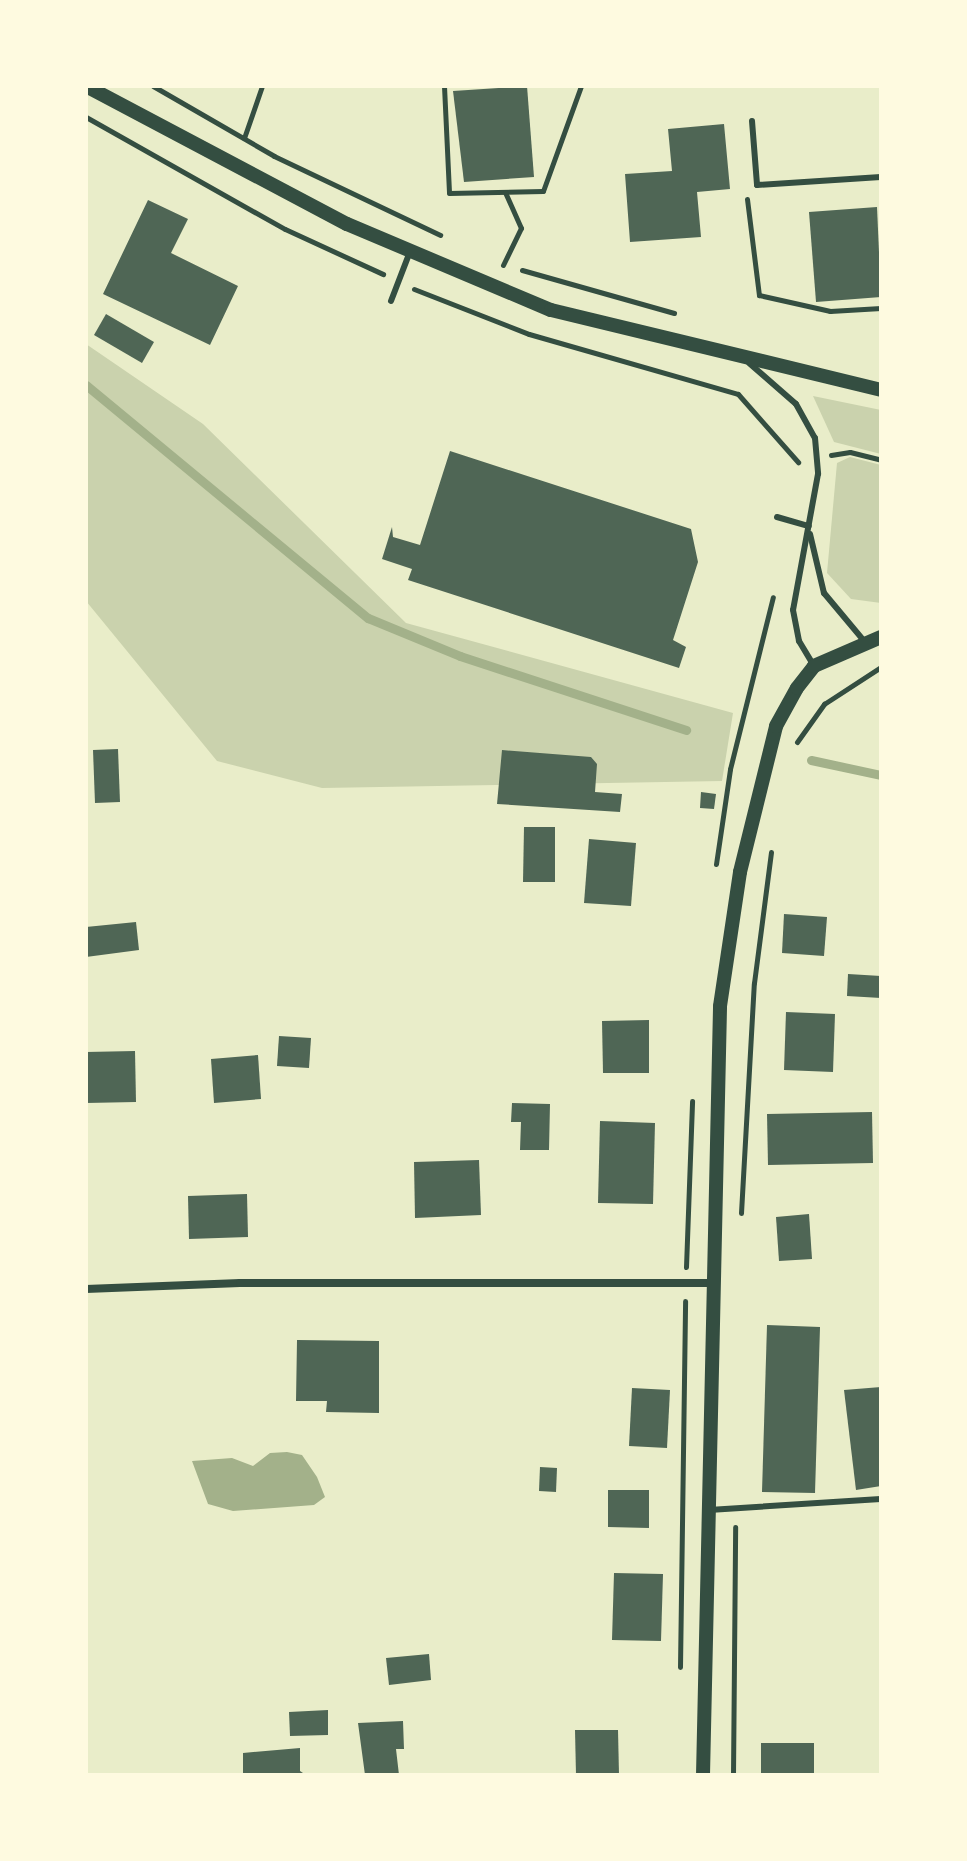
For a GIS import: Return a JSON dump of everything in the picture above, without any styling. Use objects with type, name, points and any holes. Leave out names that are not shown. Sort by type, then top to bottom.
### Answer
[{"type":"street","points":[[88,89],[201,151],[409,254],[551,310],[881,390]]},
{"type":"street","points":[[703,1775],[720,1006],[740,872],[776,726],[814,666],[881,637]]},
{"type":"street","points":[[86,1289],[240,1283],[713,1283]]},
{"type":"lane","points":[[752,121],[757,185],[881,177]]},
{"type":"lane","points":[[391,301],[409,254]]},
{"type":"lane","points":[[743,358],[796,404],[815,438],[818,474],[793,610],[799,641],[814,666]]},
{"type":"lane","points":[[777,517],[809,526]]},
{"type":"lane","points":[[809,526],[824,593],[865,642]]},
{"type":"lane","points":[[709,1510],[881,1499]]},
{"type":"path","points":[[153,86],[244,138],[442,237]]},
{"type":"path","points":[[244,138],[262,86]]},
{"type":"path","points":[[444,86],[449,193],[543,191],[581,86]]},
{"type":"path","points":[[757,185],[747,200],[759,295],[830,311],[881,308]]},
{"type":"path","points":[[505,192],[521,228],[501,264],[677,314]]},
{"type":"path","points":[[795,745],[824,704],[881,667]]},
{"type":"path","points":[[741,1217],[754,983],[773,843]]},
{"type":"path","points":[[681,1562],[685,1297]]},
{"type":"path","points":[[733,1775],[735,1509]]},
{"type":"shaded area","points":[[86,344],[203,424],[406,623],[733,713],[722,781],[322,788],[217,761],[86,601]]},
{"type":"shaded area","points":[[813,396],[881,410],[881,454],[834,442]]},
{"type":"shaded area","points":[[850,457],[881,465],[881,603],[851,599],[827,573],[837,463]]},
{"type":"shaded area","points":[[270,1453],[302,1455],[317,1477],[325,1497],[314,1505],[233,1511],[208,1504],[192,1461],[232,1458],[253,1466]]},
{"type":"building","points":[[527,86],[534,177],[464,182],[453,91]]},
{"type":"building","points":[[724,124],[730,189],[697,192],[701,237],[630,242],[625,174],[672,171],[668,129]]},
{"type":"building","points":[[148,200],[188,219],[171,253],[238,286],[210,345],[103,294]]},
{"type":"building","points":[[877,207],[881,297],[816,302],[809,212]]},
{"type":"building","points":[[106,314],[154,342],[142,363],[94,335]]},
{"type":"building","points":[[450,451],[691,529],[698,562],[673,640],[686,647],[679,668],[408,580],[412,569],[382,559],[392,527],[393,537],[420,545]]},
{"type":"building","points":[[118,749],[120,802],[95,803],[93,750]]},
{"type":"building","points":[[502,750],[591,757],[597,764],[595,792],[622,794],[620,812],[497,804]]},
{"type":"building","points":[[701,792],[716,794],[714,809],[700,808]]},
{"type":"building","points":[[524,827],[555,827],[555,882],[523,882]]},
{"type":"building","points":[[589,839],[636,843],[631,906],[584,903]]},
{"type":"building","points":[[784,914],[827,917],[824,956],[782,953]]},
{"type":"building","points":[[136,922],[139,950],[86,957],[86,927]]},
{"type":"building","points":[[848,974],[881,976],[881,998],[847,996]]},
{"type":"building","points":[[786,1012],[835,1014],[833,1072],[784,1070]]},
{"type":"building","points":[[649,1020],[649,1073],[603,1073],[602,1021]]},
{"type":"building","points":[[279,1036],[311,1038],[309,1068],[277,1066]]},
{"type":"building","points":[[135,1051],[136,1102],[86,1103],[86,1052]]},
{"type":"building","points":[[258,1055],[261,1099],[214,1103],[211,1059]]},
{"type":"building","points":[[512,1103],[550,1104],[549,1150],[520,1150],[521,1122],[511,1122]]},
{"type":"building","points":[[872,1112],[873,1163],[768,1165],[767,1114]]},
{"type":"building","points":[[600,1121],[655,1123],[653,1204],[598,1203]]},
{"type":"building","points":[[479,1160],[481,1215],[415,1218],[414,1162]]},
{"type":"building","points":[[247,1194],[248,1237],[189,1239],[188,1196]]},
{"type":"building","points":[[809,1214],[812,1259],[779,1261],[776,1217]]},
{"type":"building","points":[[767,1325],[820,1327],[815,1493],[762,1492]]},
{"type":"building","points":[[297,1340],[379,1341],[379,1413],[326,1412],[327,1401],[296,1401]]},
{"type":"building","points":[[881,1387],[881,1486],[856,1490],[844,1390]]},
{"type":"building","points":[[632,1388],[670,1390],[667,1448],[629,1446]]},
{"type":"building","points":[[540,1467],[557,1468],[556,1492],[539,1491]]},
{"type":"building","points":[[608,1490],[649,1490],[649,1528],[608,1527]]},
{"type":"building","points":[[614,1573],[663,1574],[661,1641],[612,1640]]},
{"type":"building","points":[[429,1654],[431,1680],[389,1685],[386,1658]]},
{"type":"building","points":[[328,1710],[328,1735],[290,1736],[289,1712]]},
{"type":"building","points":[[403,1721],[404,1749],[396,1749],[399,1775],[365,1775],[358,1723]]},
{"type":"building","points":[[575,1730],[618,1730],[619,1775],[576,1775]]},
{"type":"building","points":[[761,1743],[814,1743],[814,1775],[761,1775]]},
{"type":"building","points":[[300,1748],[300,1771],[306,1775],[243,1774],[243,1753]]},
{"type":"waterway","points":[[86,385],[368,618],[460,656],[686,730]]},
{"type":"waterway","points":[[811,760],[881,775]]}]
